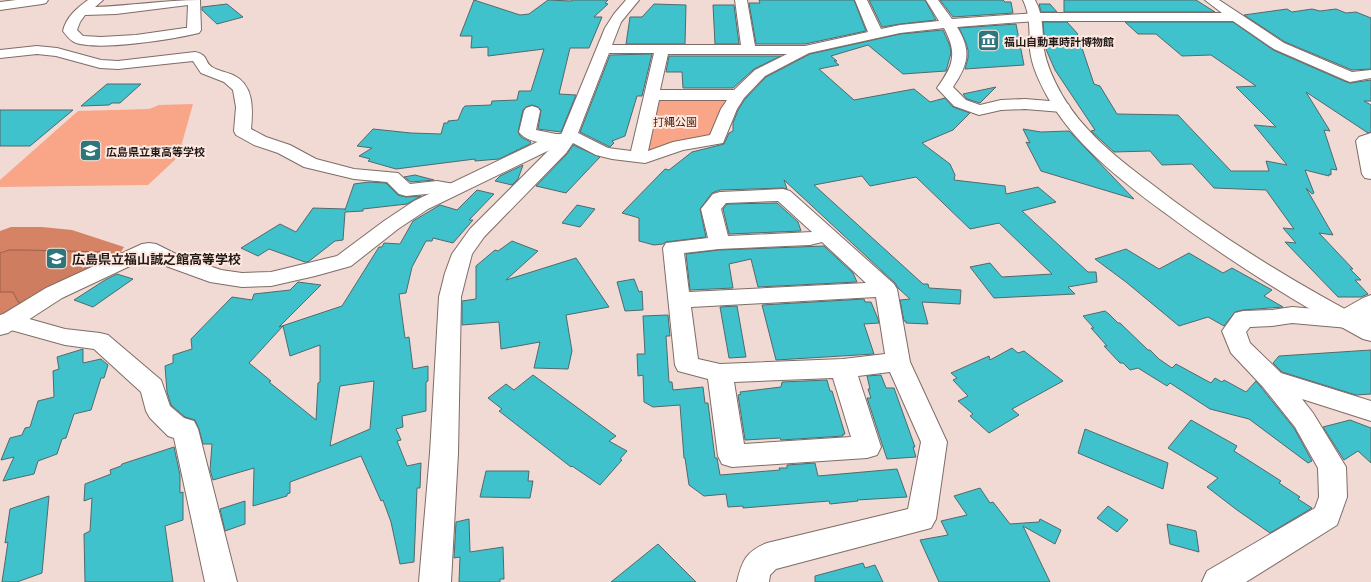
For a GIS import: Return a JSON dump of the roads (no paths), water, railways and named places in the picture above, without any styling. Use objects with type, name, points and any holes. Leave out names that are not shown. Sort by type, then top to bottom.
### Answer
[{"type":"street","points":[[0,6],[42,0]]},
{"type":"street","points":[[82,11],[116,10],[194,1],[194,30],[182,34],[91,41],[78,39],[70,31],[71,24],[82,11],[88,5],[96,0]]},
{"type":"street","points":[[742,0],[749,50]]},
{"type":"street","points":[[861,0],[874,31],[879,34]]},
{"type":"street","points":[[932,0],[947,24],[952,29],[960,48],[959,64],[946,88],[960,103],[979,110],[1001,105],[1025,104],[1062,107]]},
{"type":"street","points":[[1029,0],[1036,17],[1036,35],[1039,60],[1048,86],[1077,126],[1116,167],[1231,252],[1344,319],[1371,333]]},
{"type":"street","points":[[1211,0],[1279,46],[1350,76],[1371,74]]},
{"type":"street","points":[[435,582],[444,453],[450,297],[462,254],[477,233],[560,149],[604,49],[607,36],[626,2]]},
{"type":"street","points":[[968,8],[978,22]]},
{"type":"street","points":[[604,49],[805,50],[900,29],[1036,17],[1237,17]]},
{"type":"street","points":[[638,156],[662,49]]},
{"type":"street","points":[[0,54],[37,50],[57,52],[100,64],[118,65],[195,56],[199,58],[206,70],[226,75],[240,86],[246,104],[242,131],[260,141],[284,150],[310,163],[323,167],[354,174],[392,177],[406,190],[437,187],[453,189]]},
{"type":"street","points":[[532,111],[527,132],[532,135],[543,138],[577,137],[597,150],[625,156],[638,156],[645,158],[678,146],[717,139],[729,109],[738,95],[760,73],[801,54],[805,50]]},
{"type":"street","points":[[652,95],[738,95]]},
{"type":"street","points":[[4,324],[54,293],[149,249],[173,261],[218,277],[242,280],[271,279],[344,261],[391,225],[421,205],[565,137]]},
{"type":"street","points":[[1371,138],[1365,141],[1371,174]]},
{"type":"street","points":[[719,243],[711,209],[720,198],[783,194],[886,289],[898,362],[934,442],[921,519],[767,557],[756,568],[753,582]]},
{"type":"street","points":[[826,234],[810,239],[719,243],[673,248],[680,300],[686,365],[720,373],[843,368],[898,362]]},
{"type":"street","points":[[680,300],[886,289]]},
{"type":"street","points":[[1344,319],[1371,302]]},
{"type":"street","points":[[1218,582],[1327,516],[1333,497],[1332,467],[1304,420],[1272,380],[1239,347],[1234,331],[1242,319],[1272,318],[1292,315],[1371,322]]},
{"type":"street","points":[[4,324],[65,337],[100,341],[152,387],[159,411],[177,428],[185,429],[221,582]]},
{"type":"street","points":[[720,373],[732,456],[867,447],[843,368]]},
{"type":"street","points":[[1272,380],[1371,411]]},
{"type":"place","name":"福山自動車時計博物館","points":[[988,41]]},
{"type":"place","name":"広島県立東高等学校","points":[[91,151]]},
{"type":"place","name":"広島県立福山誠之館高等学校","points":[[57,259]]},
{"type":"park label","name":"打縄公園","points":[[675,121]]}]
